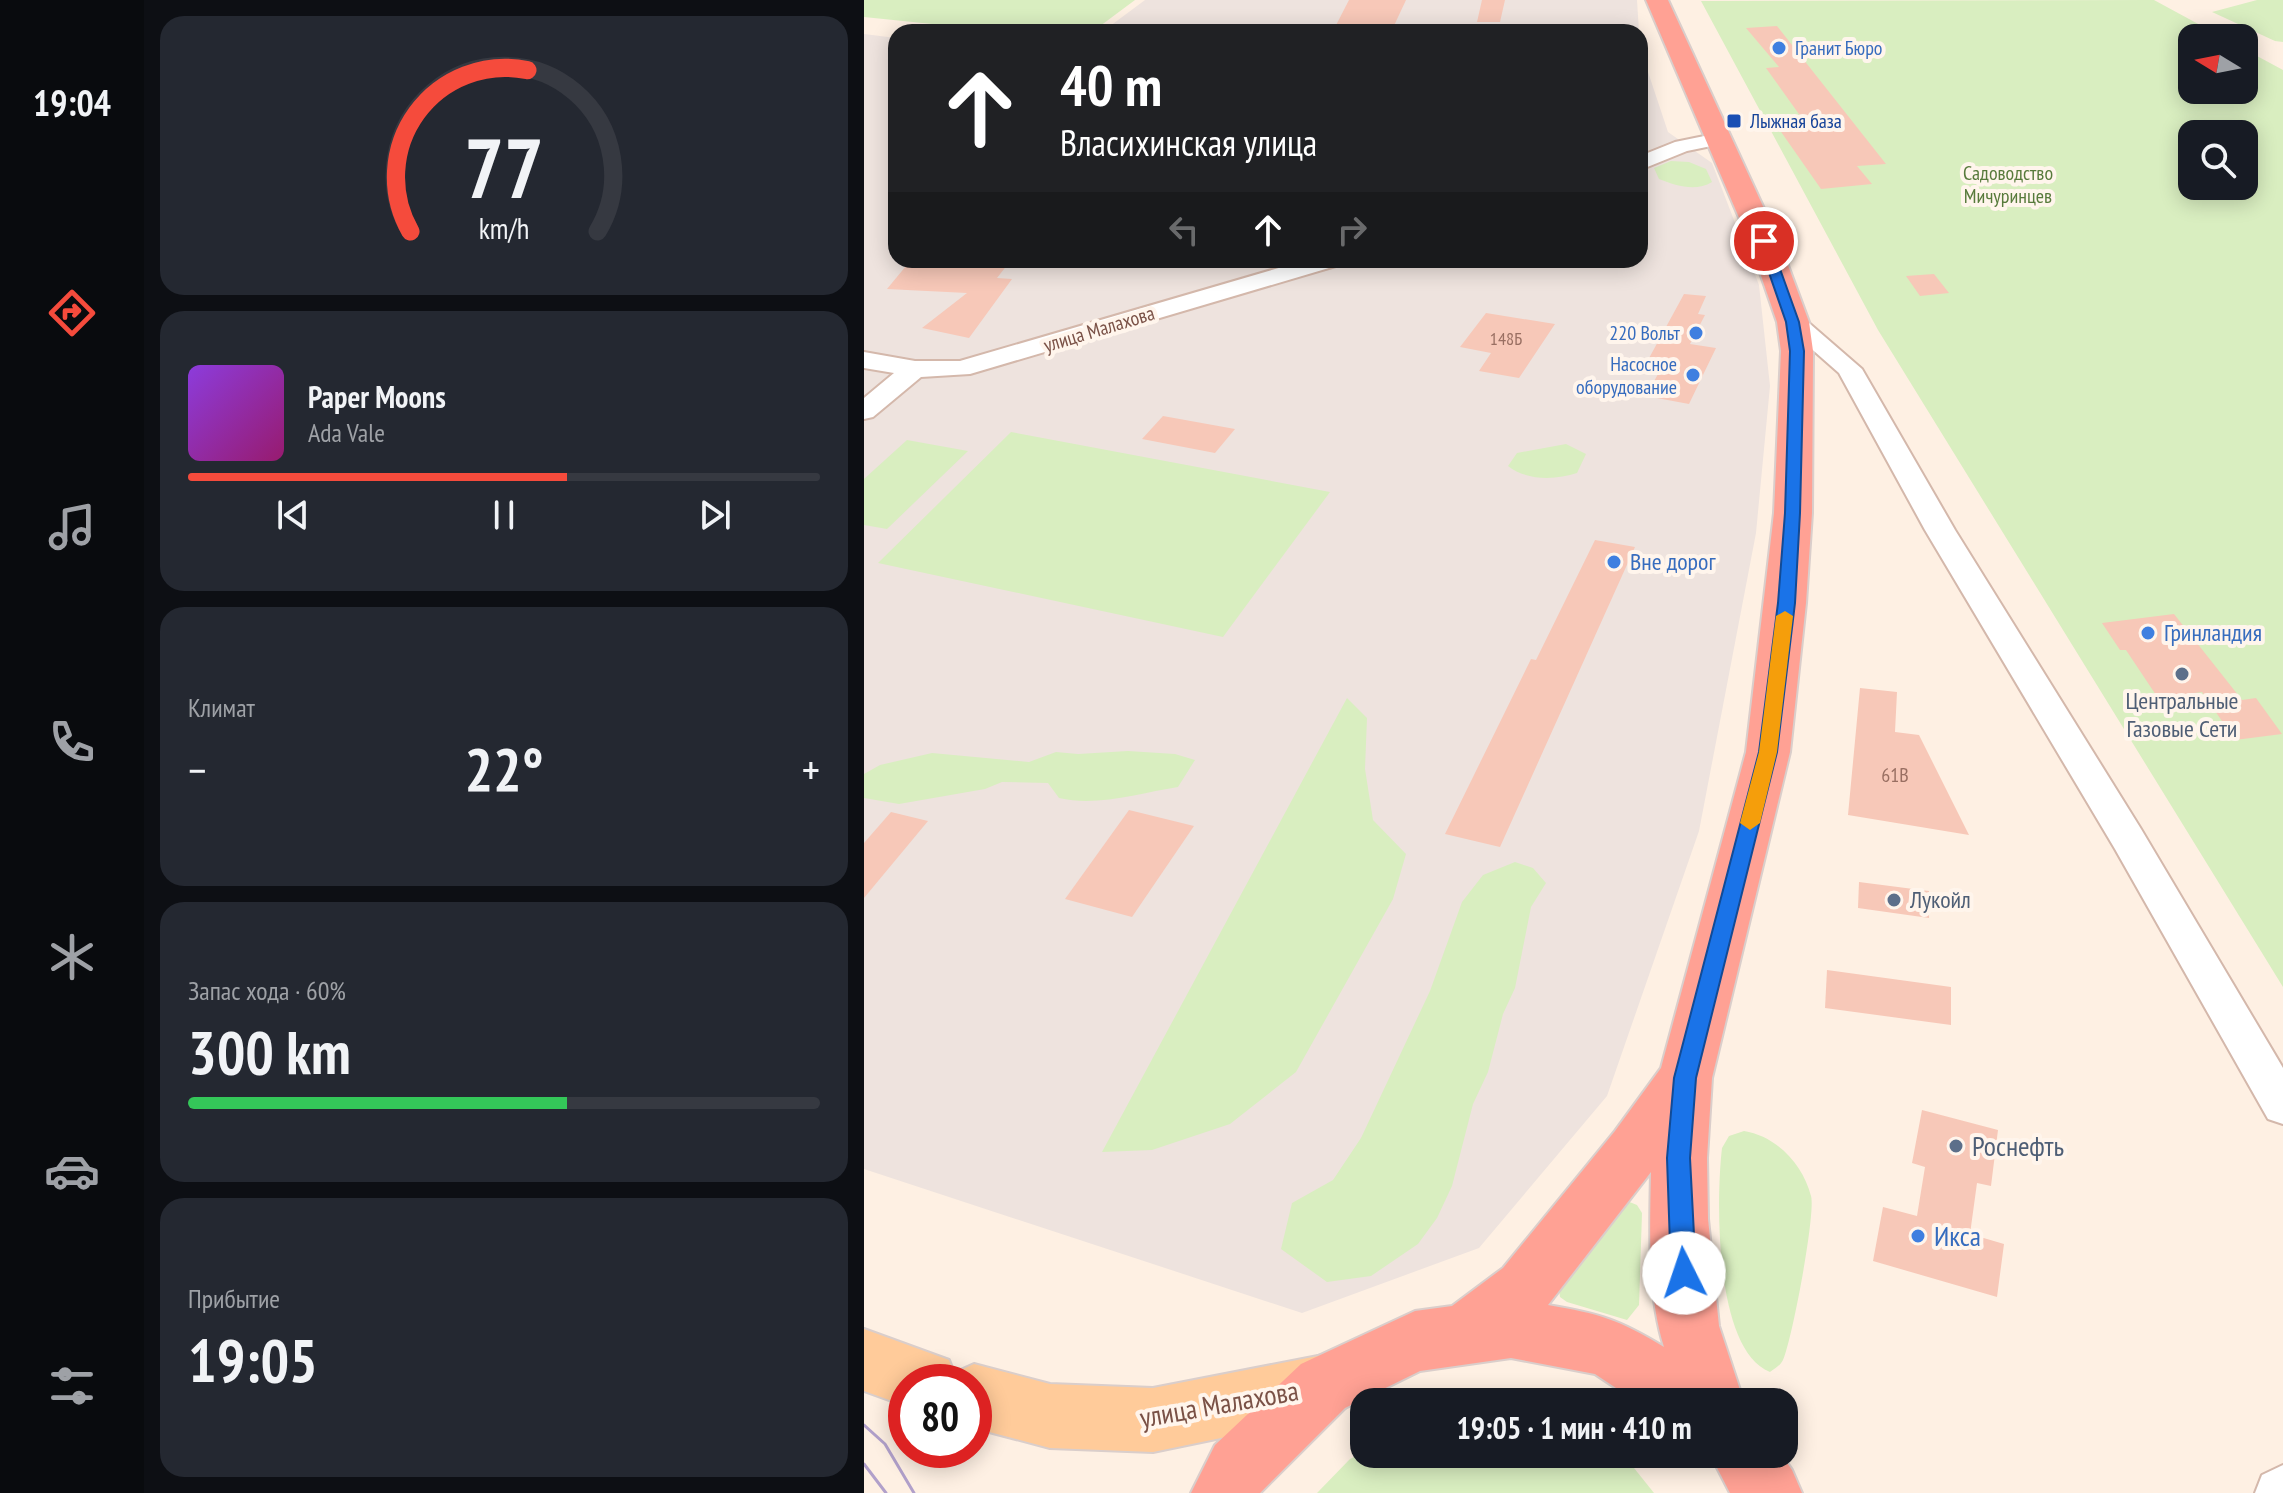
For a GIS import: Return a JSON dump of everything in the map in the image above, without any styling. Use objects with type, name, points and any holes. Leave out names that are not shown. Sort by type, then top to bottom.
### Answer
[{"type":"highway","points":[[1657,0],[1764,241],[1793,322],[1798,382],[1786,603],[1768,752],[1685,1078],[1679,1158],[1684,1280],[1688,1326],[1708,1388]]},
{"type":"highway","points":[[1464,1334],[1524,1288],[1635,1149],[1685,1078]]},
{"type":"highway","points":[[1224,1493],[1238,1468],[1323,1386],[1415,1341],[1511,1328],[1606,1346],[1672,1388]]},
{"type":"highway","points":[[1752,1468],[1769,1493]]},
{"type":"main road","points":[[864,1360],[888,1368]]},
{"type":"main road","name":"улица Малахова","points":[[992,1401],[1050,1416],[1153,1420],[1323,1386]]},
{"type":"street","points":[[1648,161],[1682,146],[1719,139]]},
{"type":"street","name":"улица Малахова","points":[[864,360],[915,369],[961,369],[1304,268]]},
{"type":"street","points":[[1793,322],[1849,369],[1948,544],[2128,839],[2283,1106]]},
{"type":"street","points":[[864,411],[915,369]]},
{"type":"shaded area","points":[[1145,0],[1637,0],[1638,24],[1113,24]]},
{"type":"shaded area","points":[[864,34],[888,37],[888,268],[1648,268],[1648,72],[1668,132],[1712,163],[1759,285],[1770,386],[1756,533],[1699,831],[1607,1096],[1479,1248],[1302,1313],[864,1169]]},
{"type":"green space","points":[[864,0],[1135,0],[1103,24],[932,24],[864,17]]},
{"type":"green space","name":"Садоводство Мичуринцев","points":[[2154,0],[2198,24],[2178,24],[2178,104],[2258,104],[2258,57],[2283,70],[2283,987],[1878,330],[1701,1]]},
{"type":"green space","points":[[2257,0],[2283,0],[2283,42],[2258,33],[2258,24],[2238,24],[2212,12]]},
{"type":"green space","points":[[1671,161],[1689,162],[1706,169],[1712,182],[1693,187],[1659,179],[1654,168]]},
{"type":"green space","points":[[1011,432],[1330,492],[1223,637],[878,563]]},
{"type":"green space","points":[[907,440],[968,451],[887,529],[864,525],[864,479]]},
{"type":"green space","points":[[1566,444],[1586,454],[1577,473],[1542,478],[1508,466],[1517,453]]},
{"type":"green space","points":[[1347,698],[1367,718],[1365,769],[1373,820],[1406,854],[1393,899],[1296,1072],[1230,1124],[1152,1150],[1102,1152]]},
{"type":"green space","points":[[1056,752],[1175,754],[1195,760],[1178,787],[1103,800],[1059,798],[1048,783],[1002,782],[985,789],[899,804],[864,798],[864,774],[880,765],[932,753],[1029,762]]},
{"type":"green space","points":[[1515,862],[1533,868],[1546,883],[1531,907],[1515,988],[1503,1014],[1488,1072],[1473,1104],[1452,1186],[1437,1218],[1418,1244],[1371,1276],[1327,1282],[1281,1249],[1292,1203],[1333,1180],[1361,1138],[1430,991],[1462,902],[1483,875]]},
{"type":"green space","points":[[1744,1131],[1767,1139],[1786,1153],[1802,1173],[1811,1196],[1807,1250],[1792,1328],[1783,1360],[1770,1372],[1752,1358],[1738,1335],[1723,1271],[1719,1201],[1722,1148],[1729,1136]]},
{"type":"green space","points":[[1622,1199],[1637,1205],[1642,1213],[1639,1305],[1627,1320],[1567,1302],[1560,1297],[1559,1290]]},
{"type":"green space","points":[[1350,1459],[1350,1468],[1634,1468],[1654,1493],[1317,1493]]},
{"type":"building","points":[[1349,0],[1406,0],[1395,24],[1337,24]]},
{"type":"building","points":[[1482,0],[1505,0],[1500,22],[1477,22]]},
{"type":"building","points":[[1777,26],[1886,164],[1857,166],[1872,184],[1821,189],[1772,119],[1801,117],[1766,68],[1779,67],[1746,28]]},
{"type":"building","points":[[904,268],[1005,268],[997,278],[1012,279],[969,338],[922,328],[967,293],[887,289]]},
{"type":"building","points":[[1934,274],[1949,293],[1920,296],[1906,276]]},
{"type":"building","points":[[1684,294],[1706,296],[1698,314],[1705,315],[1690,344],[1716,348],[1689,404],[1646,396],[1658,374],[1642,371]]},
{"type":"building","points":[[1486,313],[1555,324],[1519,378],[1479,371],[1491,353],[1460,347]]},
{"type":"building","points":[[1163,416],[1235,429],[1215,453],[1142,439]]},
{"type":"building","points":[[1595,540],[1635,547],[1500,847],[1445,834],[1531,659],[1536,660]]},
{"type":"building","points":[[2174,614],[2242,700],[2256,698],[2282,734],[2235,740],[2202,692],[2158,698],[2126,650],[2120,650],[2102,623]]},
{"type":"building","points":[[1860,688],[1897,692],[1895,732],[1919,735],[1969,835],[1848,815]]},
{"type":"building","points":[[1129,810],[1194,826],[1132,917],[1065,899]]},
{"type":"building","points":[[891,812],[928,821],[864,898],[864,843]]},
{"type":"building","name":"Лукойл","points":[[1859,882],[1929,891],[1929,918],[1858,908]]},
{"type":"building","points":[[1827,970],[1951,987],[1951,1025],[1825,1008]]},
{"type":"building","points":[[1922,1110],[1998,1130],[1991,1186],[1977,1183],[1970,1234],[2004,1244],[1997,1297],[1873,1261],[1883,1207],[1917,1216],[1925,1167],[1912,1163]]},
{"type":"tram line","points":[[864,1425],[885,1444],[914,1493]]},
{"type":"tram line","points":[[864,1464],[886,1493]]},
{"type":"slow traffic","points":[[1750,823],[1768,752],[1785,616]]},
{"type":"place","name":"Гранит Бюро","points":[[1779,48]]},
{"type":"place","name":"Лыжная база","points":[[1734,121]]},
{"type":"place","name":"220 Вольт","points":[[1696,333]]},
{"type":"place","name":"Насосное оборудование","points":[[1693,375]]},
{"type":"place","name":"Вне дорог","points":[[1614,562]]},
{"type":"place","name":"Гринландия","points":[[2148,633]]},
{"type":"place","name":"Центральные Газовые Сети","points":[[2182,674]]},
{"type":"place","name":"Лукойл","points":[[1894,900]]},
{"type":"place","name":"Роснефть","points":[[1956,1146]]},
{"type":"place","name":"Икса","points":[[1918,1236]]},
{"type":"route","points":[[1684,1273],[1679,1219],[1679,1158],[1685,1078],[1768,752],[1786,603],[1793,513],[1797,351],[1793,322],[1764,241]]}]
